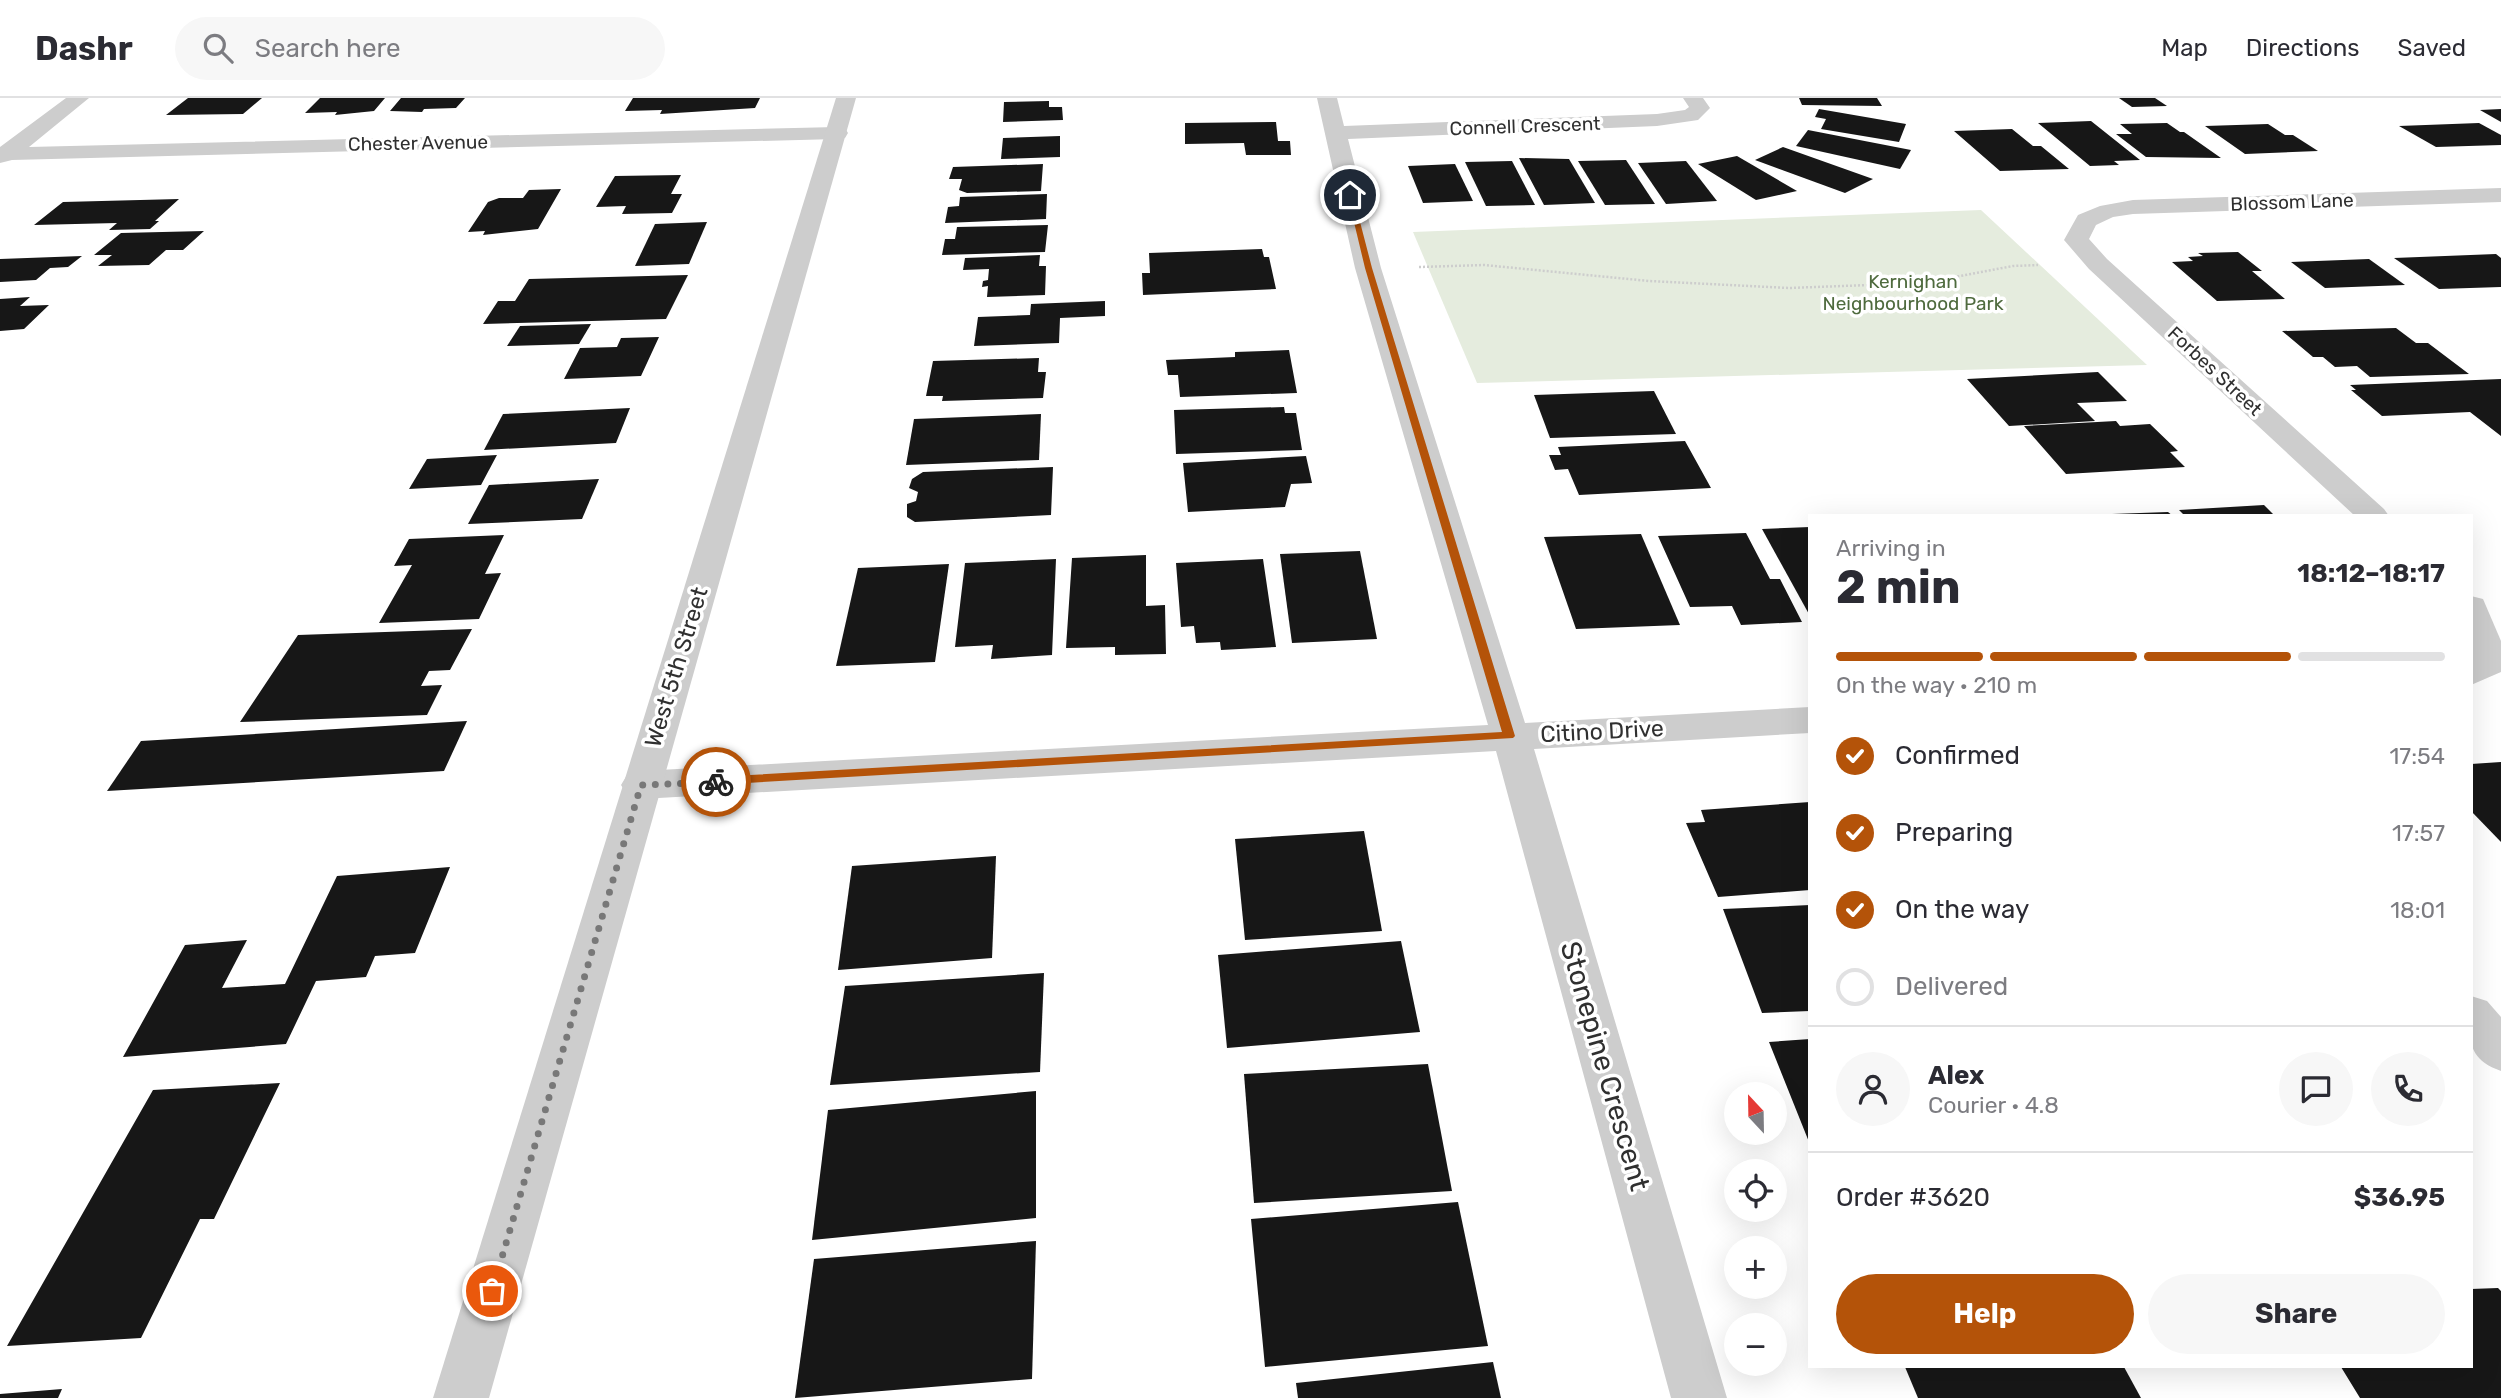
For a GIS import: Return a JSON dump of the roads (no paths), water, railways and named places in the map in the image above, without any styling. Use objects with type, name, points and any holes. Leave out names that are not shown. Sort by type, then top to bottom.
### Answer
[{"type":"street","points":[[2,155],[79,98]]},
{"type":"street","name":"West 5th Street","points":[[461,1398],[846,98]]},
{"type":"street","name":"Stonepine Crescent","points":[[1327,98],[1368,268],[1535,817],[1699,1398]]},
{"type":"street","name":"Connell Crescent","points":[[1335,133],[1657,120],[1691,116],[1700,108],[1693,98]]},
{"type":"street","name":"Chester Avenue","points":[[2,155],[836,133]]},
{"type":"street","name":"Blossom Lane","points":[[2086,220],[2108,211],[2133,207],[2501,195]]},
{"type":"street","name":"Forbes Street","points":[[2086,220],[2076,240],[2098,264],[2371,514]]},
{"type":"street","points":[[2473,619],[2481,668]]},
{"type":"street","name":"Citino Drive","points":[[641,785],[828,777],[1808,720]]},
{"type":"street","points":[[2473,1016],[2501,1051]]},
{"type":"park label","name":"Kernighan Neighbourhood Park","points":[[1913,292]]}]
